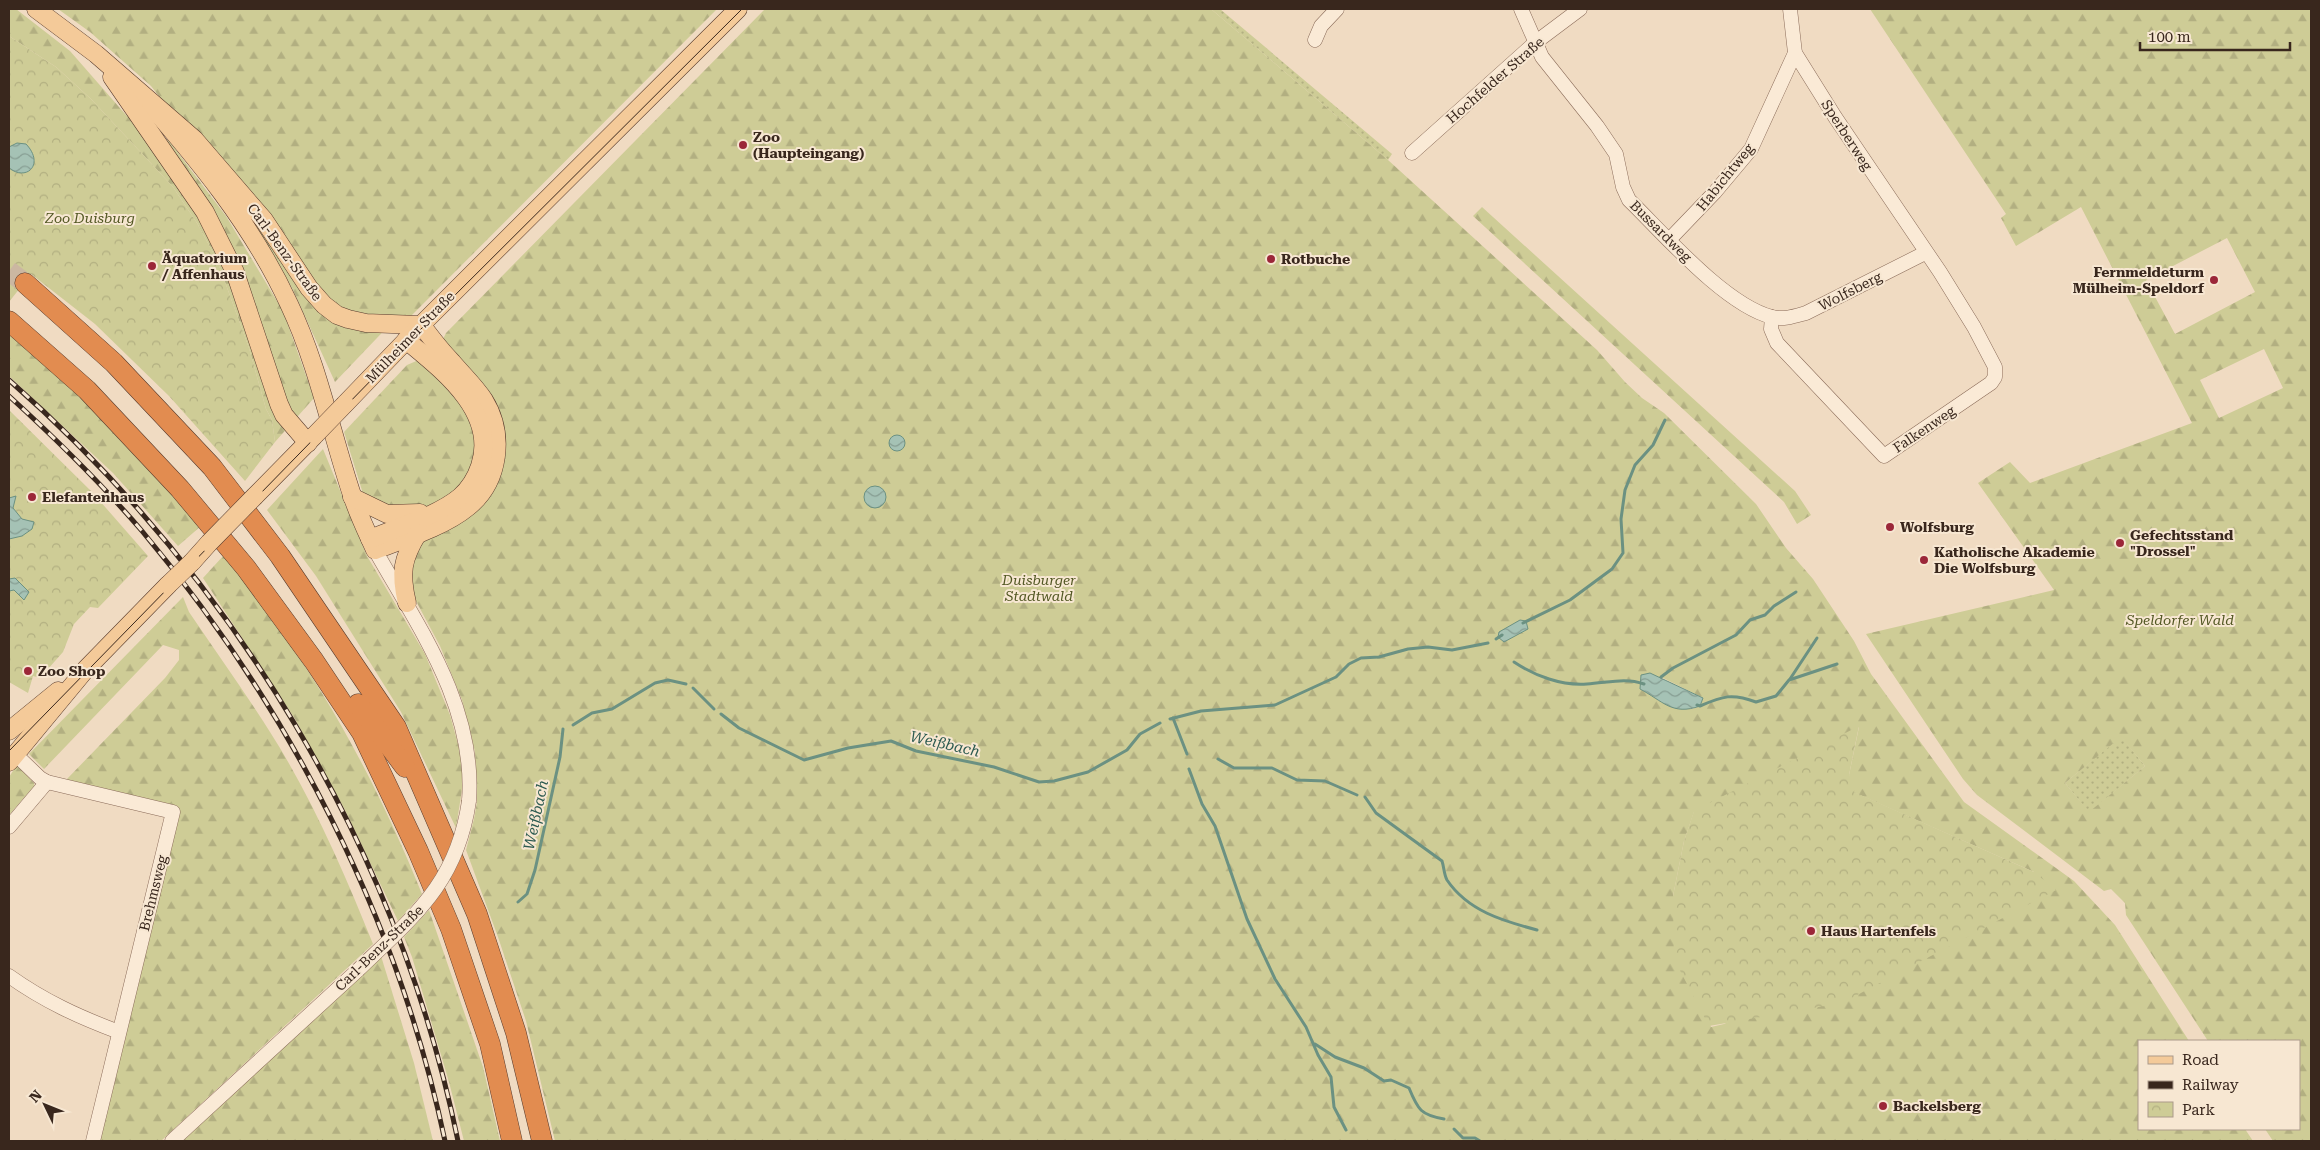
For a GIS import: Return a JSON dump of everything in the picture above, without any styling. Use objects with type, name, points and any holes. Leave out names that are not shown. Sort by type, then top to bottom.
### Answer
[{"type":"highway","points":[[25,283],[114,363],[212,467],[280,556],[391,720],[426,794],[480,923],[516,1033],[542,1141]]},
{"type":"highway","points":[[9,307],[95,385],[157,446],[192,485],[255,561],[307,635],[426,794]]},
{"type":"highway","points":[[9,320],[87,390],[180,489],[246,568],[314,661],[362,733],[418,851],[451,929],[490,1044],[512,1141]]},
{"type":"main road","name":"Carl-Benz-Straße","points":[[36,9],[96,54],[194,139],[258,212],[309,288],[324,305],[337,315],[366,323],[421,325]]},
{"type":"main road","name":"Mülheimer Straße","points":[[12,758],[86,669],[406,340],[738,9]]},
{"type":"main road","points":[[96,54],[205,212],[235,272],[284,415],[311,439]]},
{"type":"main road","name":"Carl-Benz-Straße","points":[[139,92],[189,149],[229,200],[269,263],[290,306],[314,368],[352,497],[373,545]]},
{"type":"main road","points":[[373,545],[418,533],[460,512],[477,498],[491,476],[497,451],[496,428],[483,398],[421,325]]},
{"type":"main road","points":[[373,545],[460,497],[474,481],[483,459],[483,431],[476,413],[466,397],[406,340]]},
{"type":"main road","points":[[352,497],[387,514],[436,511]]},
{"type":"main road","points":[[407,603],[403,586],[404,561],[418,533]]},
{"type":"main road","name":"Mülheimer Straße","points":[[9,731],[86,669]]},
{"type":"street","points":[[1315,40],[1321,26],[1337,9]]},
{"type":"street","name":"Bussardweg","points":[[1521,9],[1542,57],[1597,126],[1616,154],[1623,187],[1629,200],[1730,295],[1772,317]]},
{"type":"street","name":"Hochfelder Straße","points":[[1412,153],[1536,42],[1580,9]]},
{"type":"street","name":"Sperberweg","points":[[1790,9],[1795,53],[1834,117],[1926,253]]},
{"type":"street","name":"Habichtweg","points":[[1670,240],[1715,192],[1751,148],[1795,53]]},
{"type":"street","name":"Wolfsberg","points":[[1772,317],[1785,318],[1806,313],[1926,253]]},
{"type":"street","name":"Falkenweg","points":[[1772,317],[1771,329],[1777,343],[1884,456],[1991,383],[1995,377],[1995,367],[1974,327],[1926,253]]},
{"type":"street","name":"Carl-Benz-Straße","points":[[177,1139],[401,930],[437,889],[456,854],[466,820],[469,800],[468,754],[460,722],[431,648],[373,545]]},
{"type":"street","name":"Brehmsweg","points":[[12,758],[48,782],[173,812],[93,1141]]},
{"type":"street","points":[[9,827],[48,782]]},
{"type":"street","points":[[9,976],[36,995],[73,1015],[119,1032]]},
{"type":"green space","points":[[9,9],[16,9],[70,51],[126,115],[169,141],[226,216],[283,311],[314,398],[275,442],[272,420],[266,409],[249,348],[217,260],[197,223],[173,187],[91,99],[56,67],[9,36]]},
{"type":"green space","points":[[58,9],[717,9],[411,316],[397,317],[335,382],[292,288],[228,184],[151,86],[90,32]]},
{"type":"green space","name":"Duisburger Stadtwald","points":[[765,9],[1211,9],[1388,160],[1597,350],[1625,382],[1642,398],[1664,413],[1756,504],[1786,548],[1813,579],[1854,641],[1871,674],[1964,802],[2074,881],[2115,925],[2188,1040],[2138,1040],[2138,1130],[2246,1130],[2253,1141],[555,1141],[526,1021],[466,850],[477,802],[475,752],[462,700],[440,646],[409,588],[412,554],[417,545],[495,476],[443,339],[446,333]],"holes":[[[1661,677],[1703,698],[1700,706],[1692,709],[1640,689]],[[1859,727],[1849,775],[1853,792],[2034,872],[1724,1024],[1711,1027],[1673,896],[1684,841],[1694,812]]]},
{"type":"green space","points":[[1211,9],[1220,9],[1392,154],[1388,160]]},
{"type":"green space","name":"Speldorfer Wald","points":[[1870,9],[2311,9],[2311,1141],[2273,1141],[2266,1130],[2300,1130],[2300,1040],[2207,1040],[2126,915],[2125,903],[2111,889],[2104,891],[1977,795],[1963,779],[1866,634],[2054,590],[1978,483],[2010,462],[2030,483],[2192,423],[2081,207],[2016,246],[2001,218],[2006,214]],"holes":[[[2227,238],[2255,292],[2175,334],[2146,280]],[[2264,349],[2283,388],[2219,418],[2200,380]],[[2121,737],[2145,766],[2089,812],[2065,783]]]},
{"type":"green space","name":"Zoo Duisburg","points":[[9,36],[56,67],[91,99],[173,187],[197,223],[217,260],[249,348],[266,409],[272,420],[275,442],[245,481],[169,396],[95,324],[31,274],[9,302]]},
{"type":"green space","points":[[1482,207],[1795,491],[1811,515],[1797,524],[1784,502],[1473,216]]},
{"type":"green space","points":[[9,331],[58,373],[201,526],[178,546],[113,473],[9,376]]},
{"type":"green space","points":[[421,359],[467,407],[478,449],[464,485],[434,506],[401,510],[364,497],[344,432],[407,365]]},
{"type":"green space","points":[[9,410],[92,492],[148,556],[98,608],[90,607],[74,624],[63,652],[40,678],[33,676],[28,693],[9,682]]},
{"type":"green space","points":[[323,449],[367,556],[425,654],[450,715],[461,755],[463,783],[456,828],[401,712],[316,576],[267,510]]},
{"type":"green space","points":[[224,555],[268,613],[318,686],[375,788],[422,894],[398,921],[345,810],[295,719],[203,578]]},
{"type":"green space","points":[[183,597],[189,612],[260,717],[300,783],[339,863],[373,944],[161,1141],[99,1141],[180,809],[66,780],[165,678],[179,660],[179,650],[163,645],[44,769],[29,754]]},
{"type":"green space","points":[[1859,726],[1849,775],[1856,786],[1854,792],[2034,872],[2056,890],[1842,1003],[1709,1026],[1674,959],[1673,896],[1684,841],[1694,811]]},
{"type":"green space","points":[[2121,736],[2145,766],[2089,813],[2065,783]]},
{"type":"green space","points":[[17,765],[34,783],[35,790],[33,793],[30,791],[9,815],[9,777]]},
{"type":"green space","points":[[429,910],[483,1067],[500,1141],[464,1141],[449,1082],[412,957],[404,937]]},
{"type":"green space","points":[[381,956],[414,1063],[433,1141],[182,1141]]},
{"type":"water","points":[[17,143],[26,144],[34,158],[34,164],[27,172],[16,172],[9,168],[9,147]]},
{"type":"water","points":[[897,435],[903,437],[905,443],[903,449],[897,451],[891,449],[889,443],[891,437]]},
{"type":"water","points":[[875,486],[883,489],[886,497],[883,505],[875,508],[867,505],[864,497],[867,489]]},
{"type":"water","points":[[16,496],[13,508],[22,519],[34,522],[32,529],[22,536],[9,539],[9,498]]},
{"type":"water","points":[[15,578],[29,592],[24,600],[14,590],[9,591],[9,579]]},
{"type":"water","points":[[1520,620],[1526,621],[1528,629],[1504,642],[1498,637],[1499,632]]},
{"type":"water","points":[[1650,673],[1703,698],[1700,706],[1690,709],[1675,708],[1668,706],[1640,689],[1641,675]]},
{"type":"waterway","points":[[1523,623],[1570,600],[1612,569],[1623,553],[1621,519],[1625,490],[1635,465],[1653,445],[1665,420]]},
{"type":"waterway","points":[[1661,677],[1673,668],[1736,635],[1750,620],[1765,615],[1774,606],[1796,592]]},
{"type":"waterway","points":[[1496,639],[1502,635]]},
{"type":"waterway","points":[[1790,679],[1817,638]]},
{"type":"waterway","points":[[1170,719],[1201,711],[1275,705],[1336,677],[1349,664],[1361,658],[1379,657],[1408,649],[1428,647],[1452,650],[1488,643]]},
{"type":"waterway","points":[[1514,662],[1531,672],[1558,682],[1587,684],[1630,681],[1644,684]]},
{"type":"waterway","points":[[1697,705],[1700,706],[1728,697],[1740,697],[1756,702],[1776,696],[1789,680],[1837,664]]},
{"type":"waterway","name":"Weißbach","points":[[573,725],[592,713],[612,709],[655,683],[668,680],[686,684]]},
{"type":"waterway","name":"Weißbach","points":[[693,688],[714,709]]},
{"type":"waterway","name":"Weißbach","points":[[721,714],[739,728],[804,760],[848,748],[891,741],[916,751],[994,767],[1039,782],[1054,781],[1088,772],[1127,750],[1140,734],[1160,723]]},
{"type":"waterway","points":[[1173,718],[1187,754]]},
{"type":"waterway","name":"Weißbach","points":[[518,902],[527,894],[535,870],[560,757],[563,729]]},
{"type":"waterway","points":[[1218,759],[1234,768],[1272,768],[1297,780],[1325,781],[1357,795]]},
{"type":"waterway","points":[[1189,769],[1202,804],[1215,826],[1247,919],[1275,979],[1306,1027],[1318,1055],[1331,1077],[1334,1107],[1346,1130]]},
{"type":"waterway","points":[[1365,797],[1376,813],[1442,861],[1447,880],[1465,900],[1487,913],[1537,930]]},
{"type":"waterway","points":[[1315,1044],[1335,1057],[1364,1068],[1384,1081],[1391,1080],[1409,1088],[1421,1110],[1430,1116],[1444,1119]]},
{"type":"waterway","points":[[1454,1129],[1463,1138],[1475,1138],[1480,1141]]},
{"type":"tunnel","points":[[9,271],[25,283]]},
{"type":"tram line","points":[[9,751],[423,327],[742,9]]},
{"type":"railway","points":[[9,380],[90,457],[165,541],[234,630],[295,724],[349,823],[394,926],[431,1032],[458,1141]]},
{"type":"railway","points":[[9,396],[77,461],[142,531],[195,598],[244,668],[290,742],[331,818],[367,896],[398,976],[424,1058],[445,1141]]},
{"type":"place","name":"Zoo (Haupteingang)","points":[[743,145]]},
{"type":"place","name":"Rotbuche","points":[[1271,259]]},
{"type":"place","name":"Äquatorium / Affenhaus","points":[[152,266]]},
{"type":"place","name":"Fernmeldeturm Mülheim-Speldorf","points":[[2214,280]]},
{"type":"place","name":"Elefantenhaus","points":[[32,497]]},
{"type":"place","name":"Wolfsburg","points":[[1890,527]]},
{"type":"place","name":"Gefechtsstand \"Drossel\"","points":[[2120,543]]},
{"type":"place","name":"Katholische Akademie Die Wolfsburg","points":[[1924,560]]},
{"type":"place","name":"Zoo Shop","points":[[28,671]]},
{"type":"place","name":"Haus Hartenfels","points":[[1811,931]]},
{"type":"place","name":"Backelsberg","points":[[1883,1106]]}]
